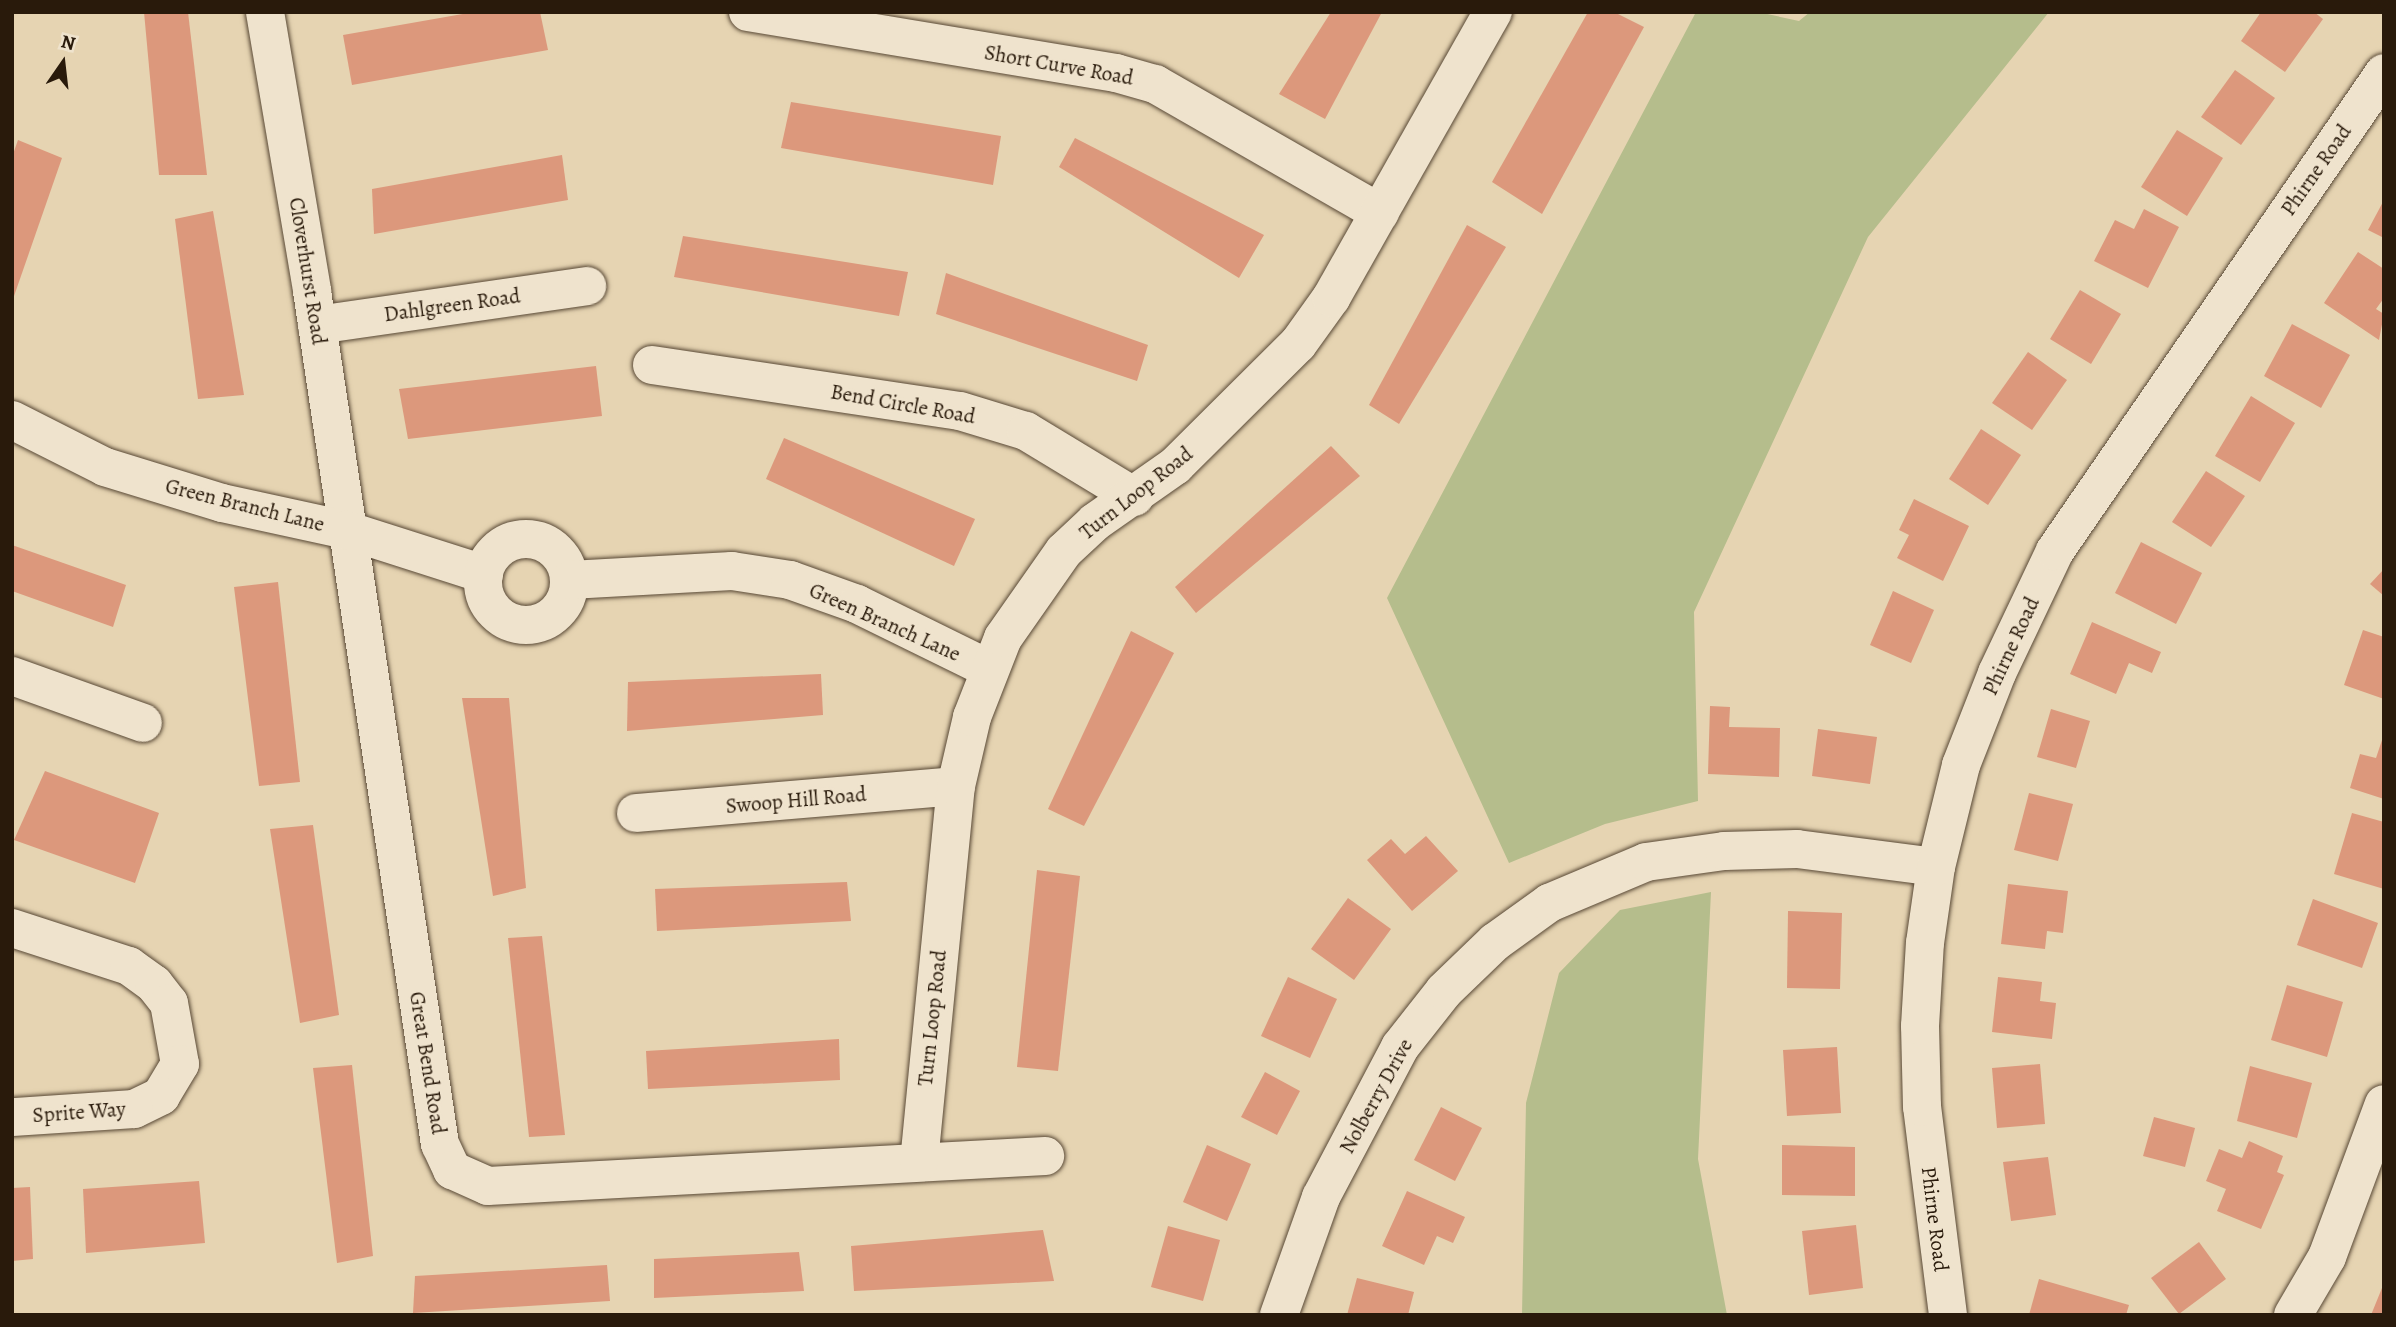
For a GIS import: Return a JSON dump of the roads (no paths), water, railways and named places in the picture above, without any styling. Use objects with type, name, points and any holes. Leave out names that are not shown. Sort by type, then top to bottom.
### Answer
[{"type":"street","name":"Cloverhurst Road","points":[[265,12],[317,325],[346,530]]},
{"type":"street","name":"Short Curve Road","points":[[748,12],[1116,73],[1155,84],[1380,212]]},
{"type":"street","name":"Turn Loop Road","points":[[919,1162],[956,786],[972,717],[989,669],[1024,605],[1064,551],[1095,522],[1135,497],[1212,433],[1298,344],[1331,298],[1493,12]]},
{"type":"street","name":"Phirne Road","points":[[1948,1315],[1931,1194],[1921,1066],[1925,943],[1936,867],[1961,765],[1997,673],[2055,551],[2384,73]]},
{"type":"street","name":"Dahlgreen Road","points":[[317,325],[587,286]]},
{"type":"street","name":"Bend Circle Road","points":[[652,365],[960,411],[1026,431],[1135,497]]},
{"type":"street","name":"Green Branch Lane","points":[[12,420],[105,467],[222,503],[346,530],[484,574]]},
{"type":"street","name":"Great Bend Road","points":[[346,530],[440,1144],[452,1170],[488,1186],[1045,1156]]},
{"type":"street","points":[[529,540],[554,548],[565,562],[570,580],[557,612],[542,622],[524,625],[506,620],[493,609],[485,592],[484,574],[490,558],[503,545],[529,540]]},
{"type":"street","name":"Green Branch Lane","points":[[570,580],[732,571],[790,580],[857,604],[989,669]]},
{"type":"street","points":[[12,676],[143,723]]},
{"type":"street","name":"Swoop Hill Road","points":[[636,813],[956,786]]},
{"type":"street","name":"Nolberry Drive","points":[[1279,1315],[1321,1197],[1400,1047],[1444,991],[1495,942],[1549,903],[1646,862],[1724,850],[1797,849],[1936,867]]},
{"type":"street","name":"Sprite Way","points":[[12,928],[129,966],[154,984],[169,1003],[180,1063],[161,1096],[134,1109],[12,1116]]},
{"type":"street","points":[[2293,1315],[2327,1257],[2384,1104]]}]
